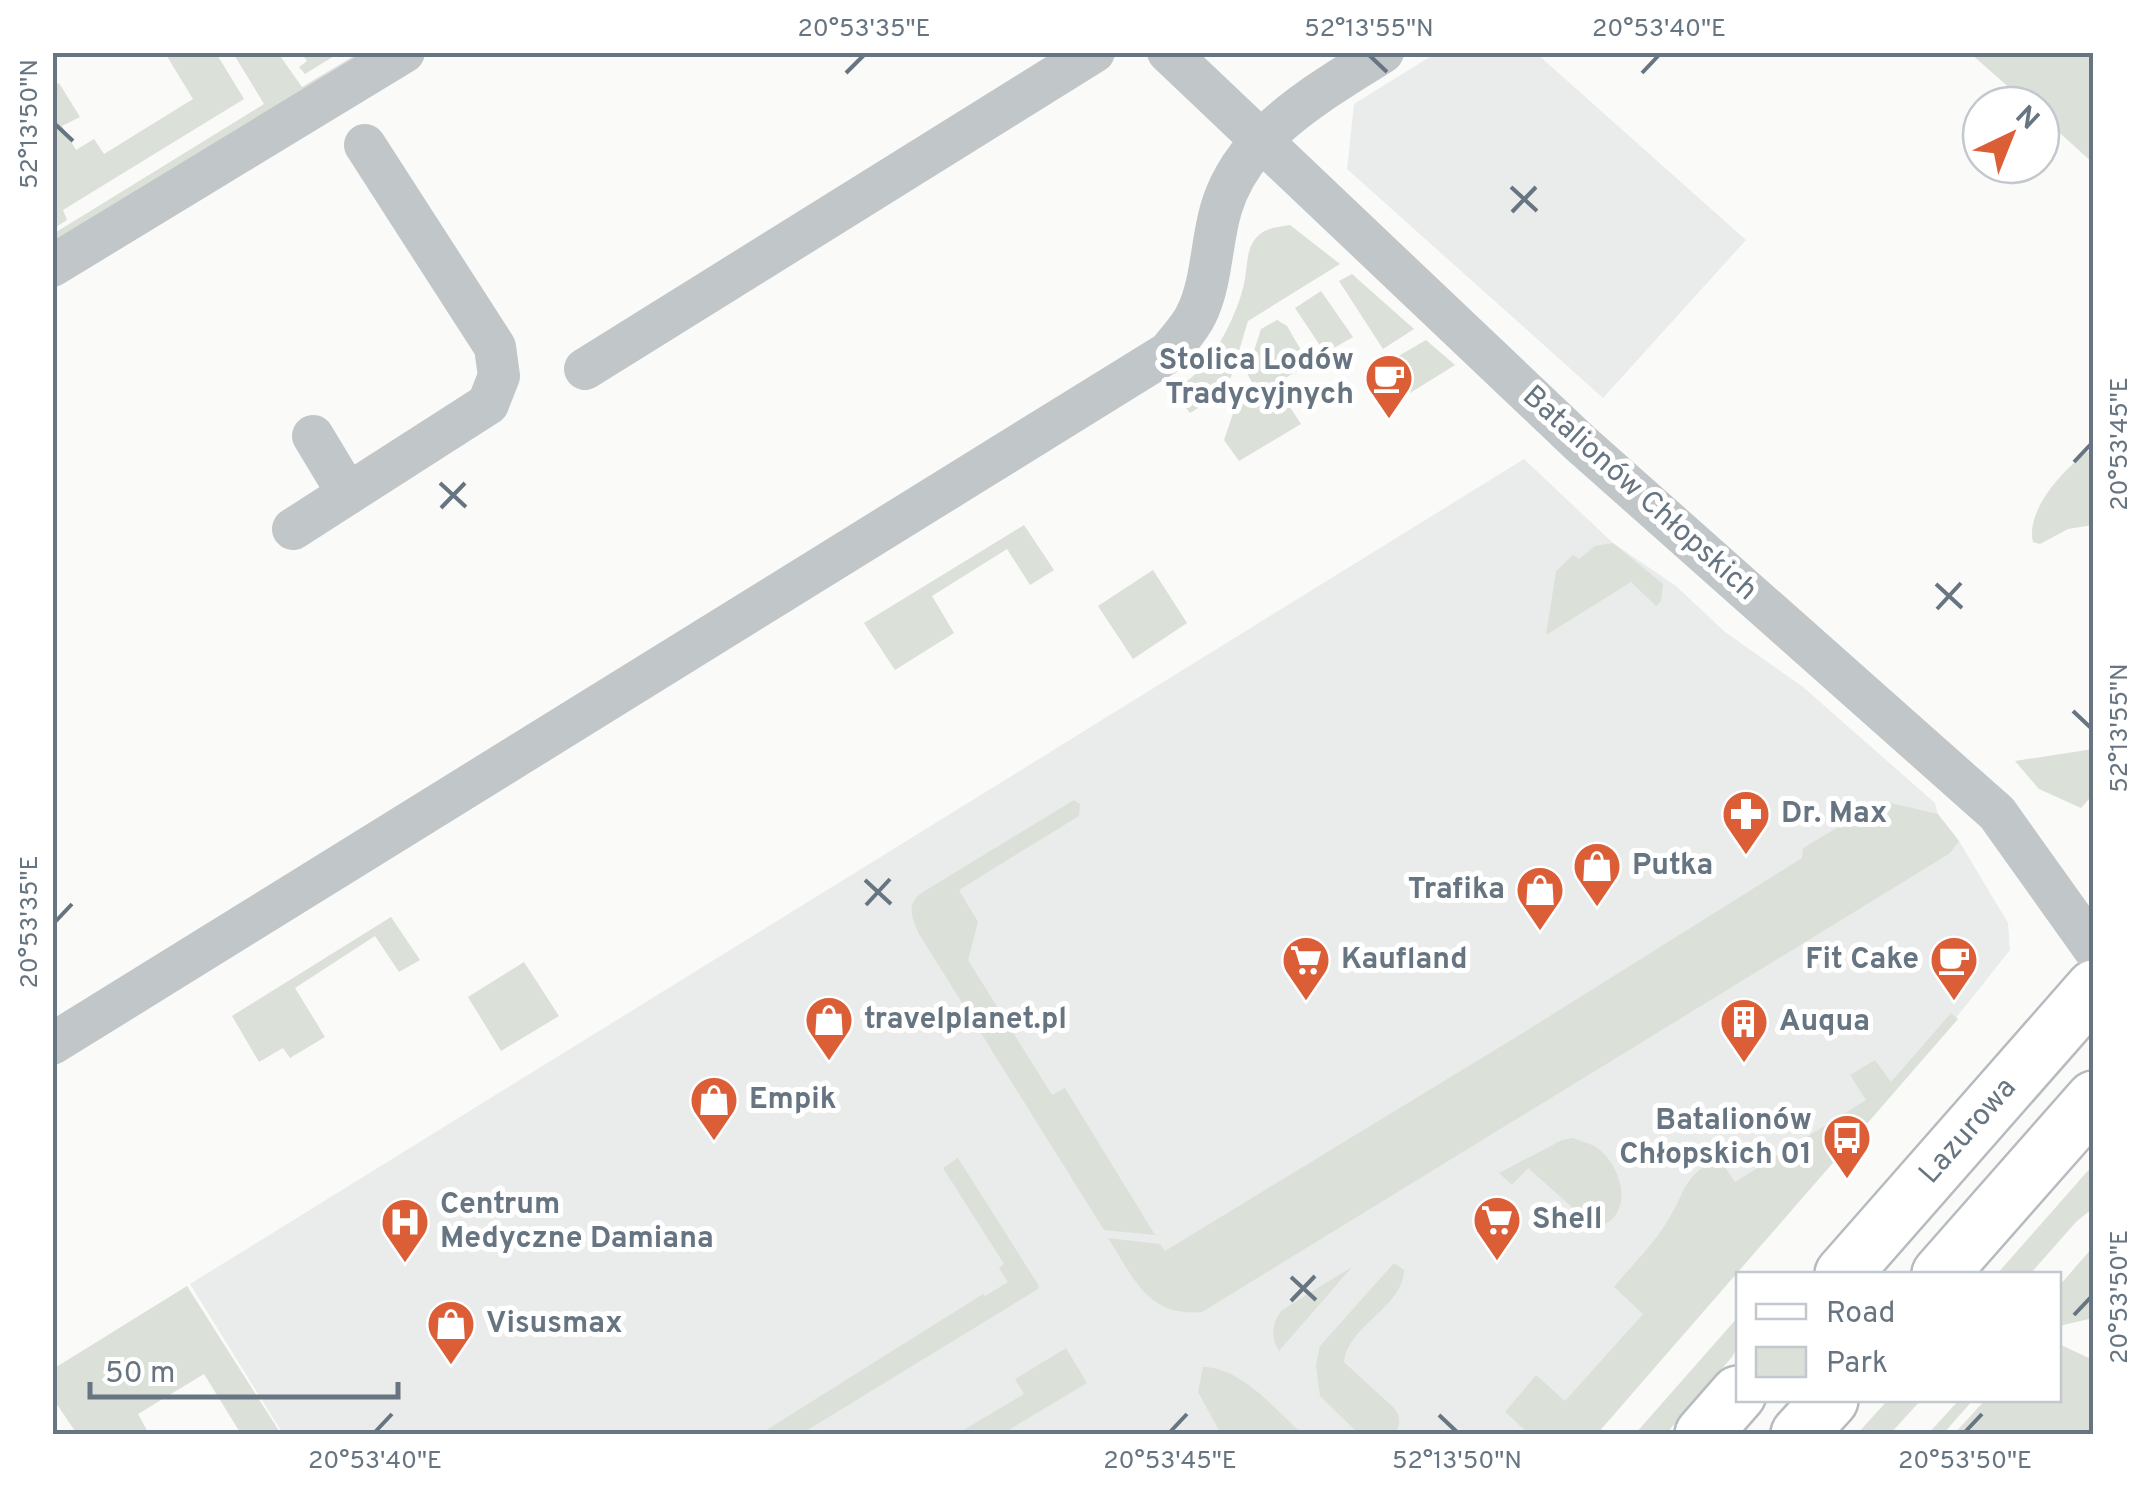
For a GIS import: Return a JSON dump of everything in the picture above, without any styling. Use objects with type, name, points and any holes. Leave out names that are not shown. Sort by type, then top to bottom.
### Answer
[{"type":"main road","name":"Lazurowa","points":[[1845,1272],[2094,988]]},
{"type":"main road","points":[[1942,1272],[2094,1099]]},
{"type":"main road","points":[[1703,1434],[1736,1396]]},
{"type":"main road","points":[[1799,1434],[1828,1402]]},
{"type":"street","points":[[52,266],[404,52]]},
{"type":"street","points":[[585,368],[1094,52]]},
{"type":"street","name":"Batalionów Chłopskich","points":[[1168,52],[1580,443],[1997,812],[2094,949]]},
{"type":"street","points":[[52,1044],[1170,352],[1197,314],[1221,206],[1240,170],[1299,106],[1383,52]]},
{"type":"street","points":[[293,528],[488,404],[499,376],[494,346],[366,145]]},
{"type":"street","points":[[313,436],[348,494]]},
{"type":"shaded area","points":[[1436,53],[1536,53],[1746,240],[1603,398],[1347,169],[1354,104]]},
{"type":"shaded area","points":[[1524,459],[1613,543],[1676,586],[1725,632],[1803,687],[1935,803],[1938,815],[1959,841],[2008,923],[2010,950],[1948,1028],[1587,1434],[283,1434],[190,1284]]},
{"type":"green space","points":[[165,53],[216,53],[244,99],[63,210],[67,220],[53,229],[53,86],[59,83],[80,117],[62,126],[76,150],[94,139],[104,154],[193,99]]},
{"type":"green space","points":[[233,53],[278,53],[302,87],[359,53],[371,53],[53,247],[53,234],[264,104]]},
{"type":"green space","points":[[301,53],[339,53],[305,74],[299,67],[307,61]]},
{"type":"green space","points":[[1970,53],[2093,53],[2093,163],[2061,134],[2061,85],[2006,85]]},
{"type":"green space","points":[[1290,225],[1340,264],[1248,321],[1231,377],[1222,393],[1190,413],[1177,396],[1178,386],[1200,369],[1228,327],[1240,297],[1252,244],[1263,232]]},
{"type":"green space","points":[[1352,274],[1414,329],[1383,349],[1339,281]]},
{"type":"green space","points":[[1321,291],[1353,337],[1325,353],[1295,308]]},
{"type":"green space","points":[[1277,320],[1287,326],[1309,364],[1275,384],[1301,424],[1239,461],[1224,440],[1239,396],[1254,386],[1247,373],[1261,329]]},
{"type":"green space","points":[[1426,340],[1455,365],[1410,393],[1390,361]]},
{"type":"green space","points":[[2093,448],[2093,525],[2068,529],[2040,544],[2033,542],[2035,516],[2050,489]]},
{"type":"green space","points":[[1024,525],[1054,570],[1030,585],[1007,549],[932,596],[954,633],[895,670],[864,623]]},
{"type":"green space","points":[[1613,543],[1663,584],[1661,601],[1656,606],[1631,582],[1546,635],[1556,571],[1573,555],[1579,559],[1595,546]]},
{"type":"green space","points":[[1153,570],[1187,623],[1133,659],[1098,606]]},
{"type":"green space","points":[[2093,749],[2093,803],[2089,799],[2081,808],[2039,789],[2015,761]]},
{"type":"green space","points":[[1074,800],[1080,804],[1079,816],[959,890],[978,922],[968,960],[1052,1095],[1065,1088],[1155,1235],[1104,1230],[919,934],[912,916],[914,901],[923,892]]},
{"type":"green space","points":[[1882,801],[1938,814],[1959,841],[1950,853],[1926,868],[1202,1312],[1183,1312],[1155,1301],[1135,1280],[1108,1238],[1160,1244],[1165,1251],[1802,858],[1803,848]]},
{"type":"green space","points":[[391,917],[420,960],[399,972],[375,936],[295,988],[325,1037],[290,1058],[283,1048],[259,1062],[232,1016]]},
{"type":"green space","points":[[524,962],[559,1016],[501,1051],[468,997]]},
{"type":"green space","points":[[1951,1013],[1958,1019],[1597,1434],[1524,1434],[1526,1431],[1505,1412],[1536,1375],[1565,1401],[1643,1314],[1614,1287],[1659,1233],[1696,1173],[1718,1157],[1735,1182],[1866,1100],[1850,1075],[1875,1060],[1891,1082]]},
{"type":"green space","points":[[1573,1138],[1596,1147],[1613,1165],[1618,1177],[1618,1212],[1599,1227],[1528,1168],[1512,1185],[1499,1173]]},
{"type":"green space","points":[[958,1158],[1038,1289],[801,1434],[760,1434],[1008,1282],[999,1268],[1004,1264],[943,1168]]},
{"type":"green space","points":[[2093,1165],[2093,1208],[2032,1272],[1999,1272]]},
{"type":"green space","points":[[2093,1247],[2093,1318],[2061,1326],[2061,1284]]},
{"type":"green space","points":[[1394,1263],[1404,1270],[1395,1295],[1355,1337],[1344,1362],[1395,1409],[1399,1425],[1393,1434],[1359,1434],[1320,1396],[1316,1365],[1320,1346]]},
{"type":"green space","points":[[1352,1267],[1279,1351],[1273,1330],[1282,1310]]},
{"type":"green space","points":[[187,1286],[281,1434],[241,1434],[204,1374],[138,1414],[149,1434],[77,1434],[53,1404],[53,1369]]},
{"type":"green space","points":[[1736,1319],[1736,1350],[1732,1357],[1666,1434],[1635,1434]]},
{"type":"green space","points":[[2061,1345],[2093,1360],[2093,1434],[1954,1434],[1983,1402],[2061,1402]]},
{"type":"green space","points":[[1066,1348],[1087,1383],[1002,1434],[957,1434],[1024,1394],[1015,1379]]},
{"type":"green space","points":[[1203,1367],[1245,1382],[1303,1434],[1221,1434],[1198,1392]]},
{"type":"green space","points":[[1886,1402],[1919,1402],[1890,1434],[1857,1434]]},
{"type":"green space","points":[[1957,1402],[1971,1402],[1943,1434],[1928,1434]]},
{"type":"place","name":"Stolica Lodów Tradycyjnych","points":[[1389,420]]},
{"type":"place","name":"Dr. Max","points":[[1746,856]]},
{"type":"place","name":"Putka","points":[[1597,908]]},
{"type":"place","name":"Trafika","points":[[1540,932]]},
{"type":"place","name":"Kaufland","points":[[1306,1002]]},
{"type":"place","name":"Fit Cake","points":[[1954,1002]]},
{"type":"place","name":"travelplanet.pl","points":[[829,1062]]},
{"type":"place","name":"Auqua","points":[[1744,1064]]},
{"type":"place","name":"Empik","points":[[714,1142]]},
{"type":"place","name":"Batalionów Chłopskich 01","points":[[1847,1180]]},
{"type":"place","name":"Shell","points":[[1497,1262]]},
{"type":"place","name":"Centrum Medyczne Damiana","points":[[405,1264]]},
{"type":"place","name":"Visusmax","points":[[451,1366]]}]
